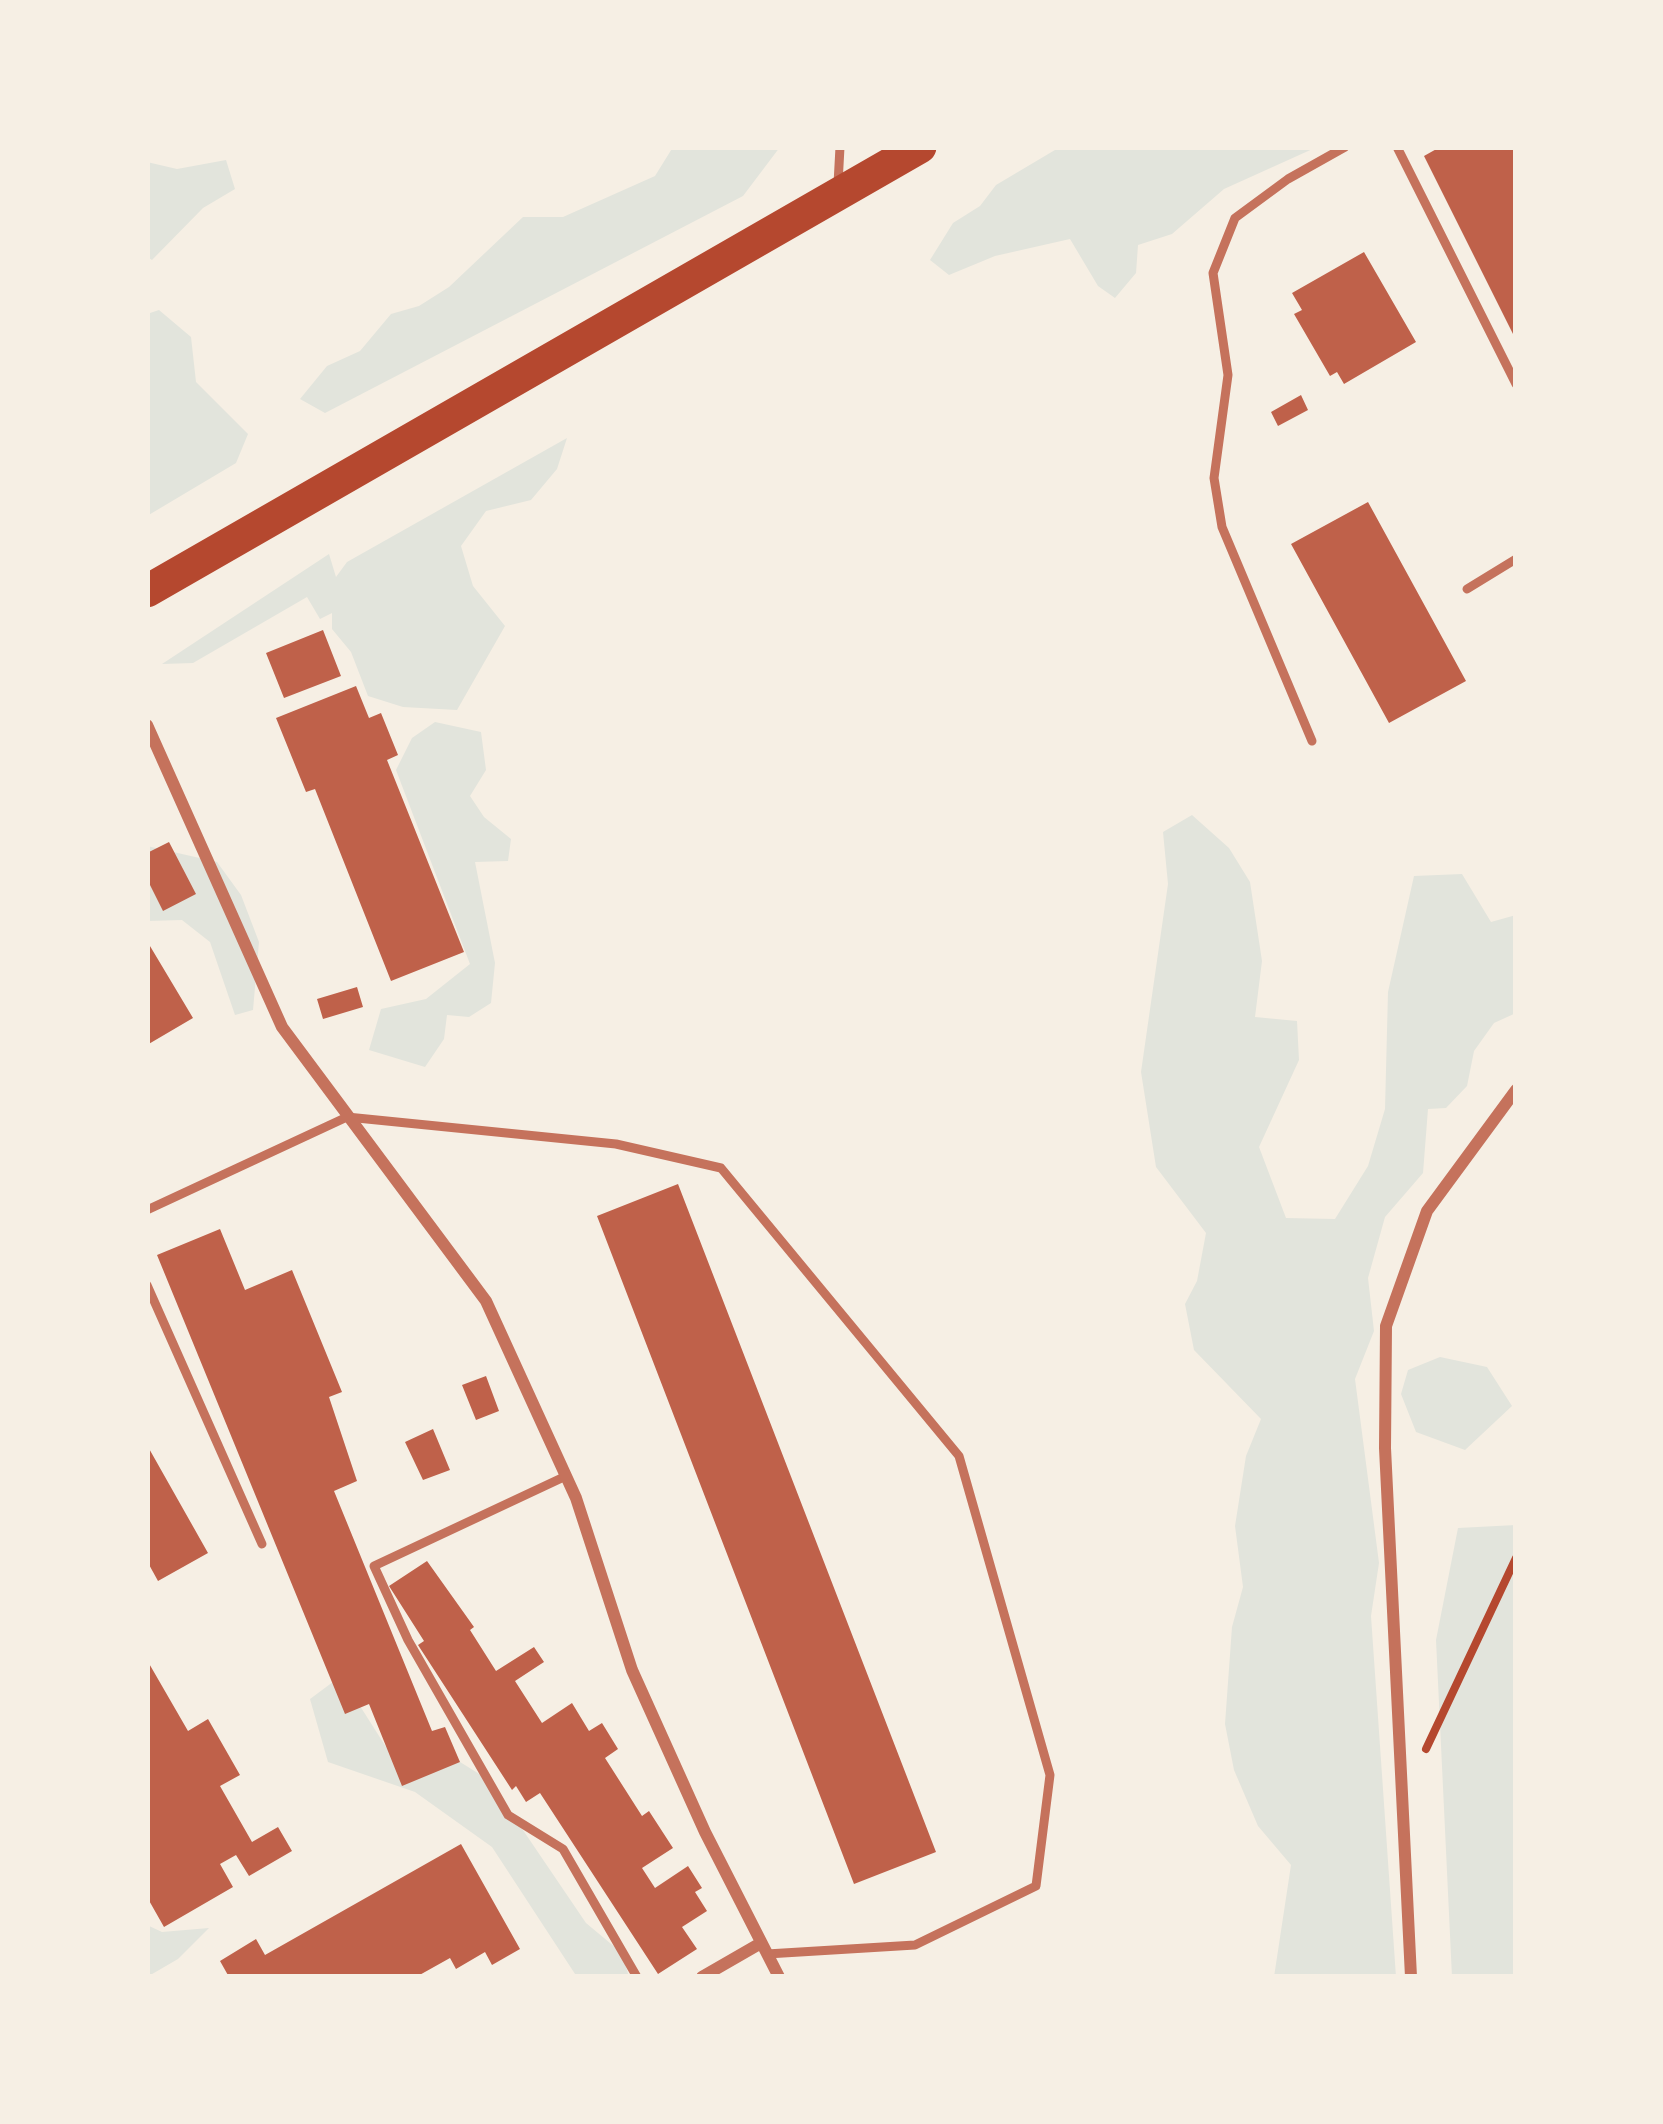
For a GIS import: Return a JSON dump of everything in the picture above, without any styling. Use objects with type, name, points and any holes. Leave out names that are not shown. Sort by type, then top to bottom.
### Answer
[{"type":"highway","points":[[147,591],[920,147]]},
{"type":"street","points":[[147,725],[282,1027],[486,1301],[566,1476],[632,1670],[779,1977]]},
{"type":"street","points":[[1411,1977],[1385,1448],[1386,1326],[1427,1211],[1516,1090]]},
{"type":"street","points":[[702,1977],[764,1949]]},
{"type":"lane","points":[[837,196],[840,147]]},
{"type":"lane","points":[[1312,741],[1222,526],[1214,478],[1228,375],[1213,273],[1235,218],[1288,178],[1345,147]]},
{"type":"lane","points":[[1396,147],[1516,384]]},
{"type":"lane","points":[[1467,589],[1516,559]]},
{"type":"lane","points":[[147,1210],[346,1118],[616,1144],[721,1168],[959,1456],[1050,1775],[1036,1886],[915,1945],[764,1949]]},
{"type":"lane","points":[[147,1286],[262,1544]]},
{"type":"lane","points":[[566,1476],[374,1566],[408,1640],[508,1815],[562,1849],[638,1977]]},
{"type":"path","points":[[1402,1799],[1516,1558]]},
{"type":"shaded area","points":[[673,147],[780,147],[743,196],[325,413],[300,399],[327,366],[360,351],[391,314],[419,306],[449,287],[523,217],[563,217],[655,176]]},
{"type":"shaded area","points":[[1060,147],[1317,147],[1224,189],[1172,234],[1138,245],[1136,273],[1115,298],[1098,286],[1070,239],[995,256],[949,275],[930,260],[953,223],[980,206],[996,185]]},
{"type":"shaded area","points":[[226,160],[235,189],[203,208],[152,260],[147,257],[147,162],[177,169]]},
{"type":"shaded area","points":[[159,310],[191,337],[196,382],[248,434],[236,463],[147,516],[147,314]]},
{"type":"shaded area","points":[[567,438],[557,469],[531,500],[486,511],[461,546],[473,586],[505,626],[457,710],[403,707],[368,696],[351,652],[332,629],[332,613],[320,619],[307,597],[193,663],[162,664],[329,554],[336,577],[347,562]]},
{"type":"shaded area","points":[[435,722],[481,732],[486,770],[470,796],[484,817],[511,839],[508,861],[475,862],[495,963],[491,1003],[469,1017],[447,1015],[444,1039],[425,1067],[369,1050],[381,1009],[426,999],[470,964],[396,770],[412,738]]},
{"type":"shaded area","points":[[1192,815],[1229,848],[1250,882],[1262,961],[1255,1017],[1297,1021],[1299,1060],[1259,1147],[1286,1218],[1335,1219],[1368,1166],[1385,1109],[1388,992],[1414,876],[1462,874],[1491,922],[1516,915],[1516,1013],[1494,1023],[1474,1051],[1467,1086],[1446,1108],[1428,1109],[1423,1173],[1385,1217],[1368,1278],[1374,1331],[1355,1379],[1379,1563],[1371,1616],[1396,1977],[1274,1977],[1291,1865],[1258,1826],[1234,1770],[1225,1724],[1232,1627],[1243,1587],[1235,1526],[1246,1456],[1261,1419],[1194,1350],[1185,1304],[1197,1281],[1206,1233],[1156,1167],[1141,1072],[1168,884],[1163,832]]},
{"type":"shaded area","points":[[147,846],[217,862],[241,895],[259,942],[253,1010],[235,1015],[210,942],[182,920],[147,921]]},
{"type":"shaded area","points":[[1440,1357],[1487,1367],[1512,1406],[1465,1450],[1416,1432],[1401,1394],[1408,1370]]},
{"type":"shaded area","points":[[1516,1525],[1516,1977],[1452,1977],[1436,1640],[1458,1528]]},
{"type":"shaded area","points":[[341,1676],[386,1747],[402,1759],[460,1762],[489,1780],[586,1923],[622,1953],[629,1977],[577,1977],[492,1847],[415,1792],[328,1762],[310,1699]]},
{"type":"shaded area","points":[[147,1925],[162,1932],[209,1928],[178,1959],[147,1977]]},
{"type":"building","points":[[1440,147],[1516,147],[1516,340],[1424,156]]},
{"type":"building","points":[[1364,252],[1416,342],[1344,384],[1337,372],[1330,376],[1294,314],[1302,310],[1292,293]]},
{"type":"building","points":[[1301,395],[1308,410],[1278,426],[1271,412]]},
{"type":"building","points":[[1368,502],[1466,681],[1389,723],[1291,544]]},
{"type":"building","points":[[323,630],[341,676],[284,698],[266,653]]},
{"type":"building","points":[[356,686],[369,718],[381,713],[398,755],[387,760],[464,952],[391,981],[315,789],[306,792],[276,718]]},
{"type":"building","points":[[169,842],[196,894],[163,911],[147,879],[147,853]]},
{"type":"building","points":[[147,941],[193,1018],[147,1045]]},
{"type":"building","points":[[357,987],[363,1007],[323,1019],[317,999]]},
{"type":"building","points":[[678,1184],[936,1852],[854,1884],[597,1216]]},
{"type":"building","points":[[220,1229],[245,1290],[292,1270],[342,1392],[329,1397],[357,1481],[334,1491],[432,1731],[445,1727],[460,1762],[402,1786],[369,1704],[345,1714],[157,1255]]},
{"type":"building","points":[[486,1376],[499,1411],[476,1420],[462,1385]]},
{"type":"building","points":[[433,1429],[450,1470],[423,1480],[405,1442]]},
{"type":"building","points":[[147,1445],[208,1553],[158,1581],[147,1561]]},
{"type":"building","points":[[427,1561],[474,1627],[470,1630],[496,1671],[534,1647],[544,1662],[515,1681],[542,1723],[572,1703],[589,1731],[602,1723],[618,1749],[605,1758],[642,1816],[649,1811],[673,1848],[642,1868],[655,1888],[688,1866],[702,1888],[695,1892],[707,1911],[682,1927],[697,1949],[658,1974],[540,1793],[526,1802],[516,1786],[512,1790],[418,1645],[424,1641],[389,1586]]},
{"type":"building","points":[[147,1660],[188,1731],[208,1719],[240,1775],[220,1786],[252,1842],[278,1827],[292,1851],[249,1876],[236,1855],[220,1864],[233,1887],[164,1927],[147,1897]]},
{"type":"building","points":[[461,1844],[520,1949],[492,1965],[485,1952],[456,1969],[450,1958],[416,1977],[229,1977],[220,1961],[256,1939],[265,1955]]}]
